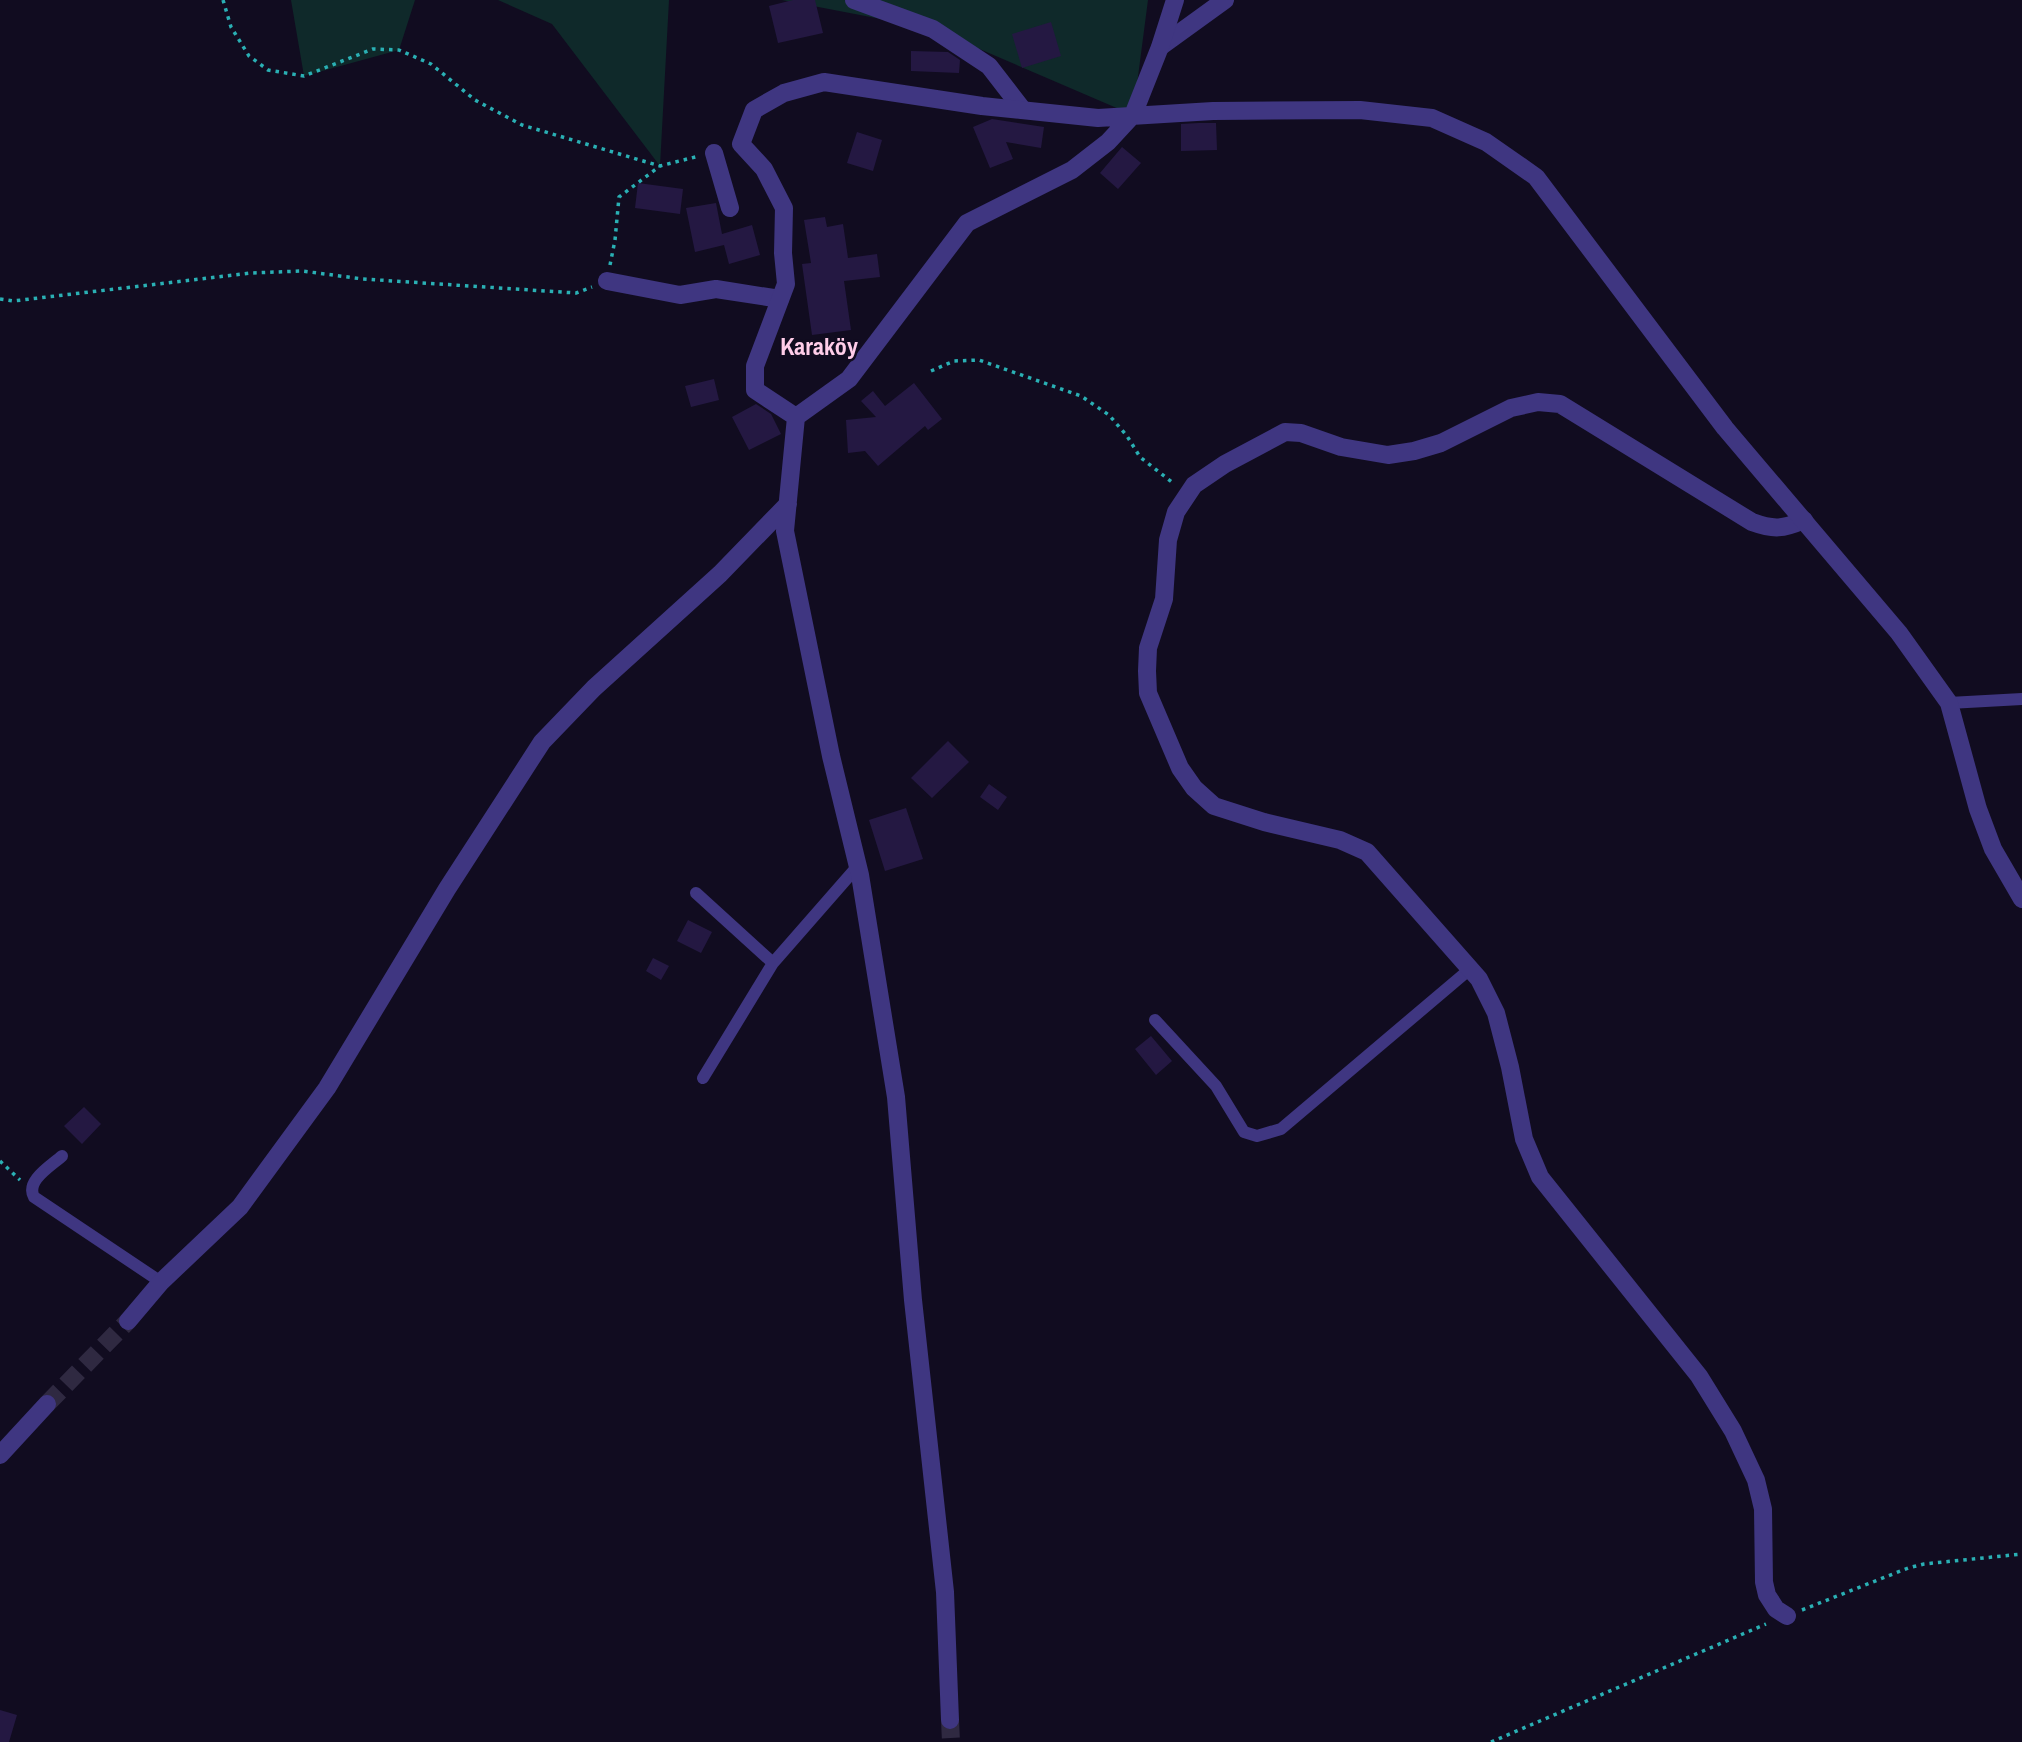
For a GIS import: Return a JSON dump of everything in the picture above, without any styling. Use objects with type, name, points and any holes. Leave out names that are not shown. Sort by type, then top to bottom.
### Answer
[{"type":"street","points":[[854,0],[945,36],[989,66],[1024,110]]},
{"type":"street","points":[[950,1720],[945,1592],[913,1300],[896,1097],[858,867],[831,757],[785,531],[796,417],[849,379],[967,223],[1072,170],[1108,142],[1133,116],[1175,0]]},
{"type":"street","points":[[1160,47],[1225,0]]},
{"type":"street","points":[[796,417],[755,390],[755,366],[786,284],[783,253],[784,208],[764,169],[741,144],[754,110],[784,93],[824,82],[1098,118],[1213,111],[1360,110],[1432,118],[1486,142],[1536,177],[1726,428],[1898,631],[1949,703],[1978,809],[1993,849],[2022,899]]},
{"type":"street","points":[[714,153],[730,208]]},
{"type":"street","points":[[607,281],[680,295],[716,289],[780,299]]},
{"type":"street","points":[[1787,1616],[1776,1609],[1767,1595],[1764,1582],[1763,1509],[1756,1480],[1733,1431],[1699,1376],[1540,1177],[1524,1139],[1496,1013],[1479,979],[1367,852],[1340,840],[1264,822],[1214,806],[1194,788],[1180,768],[1148,692],[1147,671],[1148,648],[1164,599],[1168,540],[1176,512],[1192,488],[1225,464],[1285,432],[1301,433],[1341,447],[1388,455],[1441,443],[1511,408],[1538,402],[1560,404],[1752,522],[1769,528],[1787,527],[1804,520]]},
{"type":"street","points":[[128,1321],[161,1282],[240,1207],[327,1088],[447,889],[542,742],[594,688],[720,574],[788,504]]},
{"type":"street","points":[[0,1455],[47,1404]]},
{"type":"lane","points":[[1949,703],[2022,699]]},
{"type":"lane","points":[[703,1078],[773,963],[858,867]]},
{"type":"lane","points":[[696,892],[773,963]]},
{"type":"lane","points":[[1155,1020],[1216,1086],[1244,1132],[1257,1136],[1281,1129],[1470,969]]},
{"type":"lane","points":[[62,1156],[32,1184],[31,1192],[34,1197],[161,1282]]},
{"type":"path","points":[[223,0],[231,27],[249,55],[268,70],[304,76],[373,49],[399,50],[431,64],[475,100],[522,125],[660,166]]},
{"type":"path","points":[[0,299],[13,301],[251,273],[302,271],[363,279],[576,293],[607,281],[615,240],[619,197],[660,166],[714,153]]},
{"type":"path","points":[[931,372],[954,361],[979,360],[1081,396],[1109,415],[1140,457],[1153,469],[1171,482],[1192,488]]},
{"type":"path","points":[[0,1161],[31,1192]]},
{"type":"path","points":[[1491,1742],[1787,1616],[1908,1568],[2022,1554]]},
{"type":"green space","points":[[291,0],[415,0],[399,50],[304,76]]},
{"type":"green space","points":[[498,0],[669,0],[660,166],[552,24]]},
{"type":"green space","points":[[782,0],[1148,0],[1133,115],[933,29]]},
{"type":"building","points":[[793,0],[815,0],[823,33],[778,43],[769,6]]},
{"type":"building","points":[[1051,22],[1061,56],[1022,68],[1012,34]]},
{"type":"building","points":[[911,51],[948,52],[960,60],[959,73],[911,71]]},
{"type":"building","points":[[992,119],[1044,127],[1041,148],[1006,142],[1013,159],[990,168],[973,127]]},
{"type":"building","points":[[1216,123],[1217,150],[1181,151],[1181,124]]},
{"type":"building","points":[[857,132],[882,140],[873,171],[847,163]]},
{"type":"building","points":[[1122,147],[1141,163],[1118,189],[1100,173]]},
{"type":"building","points":[[638,183],[683,189],[680,214],[635,208]]},
{"type":"building","points":[[716,203],[722,234],[752,225],[760,255],[729,264],[724,245],[695,252],[686,208]]},
{"type":"building","points":[[825,217],[827,227],[843,224],[848,258],[877,254],[880,277],[844,281],[851,330],[812,335],[802,264],[811,263],[804,220]]},
{"type":"building","points":[[714,379],[719,400],[691,407],[685,386]]},
{"type":"building","points":[[914,383],[942,419],[928,430],[925,426],[878,466],[865,451],[848,453],[846,420],[876,417],[861,401],[873,391],[885,406]]},
{"type":"building","points":[[756,404],[771,414],[781,434],[749,450],[732,417]]},
{"type":"building","points":[[948,741],[969,762],[932,798],[911,778]]},
{"type":"building","points":[[989,784],[1007,797],[998,810],[980,797]]},
{"type":"building","points":[[906,808],[923,859],[885,871],[869,820]]},
{"type":"building","points":[[688,920],[712,932],[701,953],[677,941]]},
{"type":"building","points":[[653,958],[669,966],[661,980],[646,971]]},
{"type":"building","points":[[1151,1036],[1172,1061],[1156,1075],[1135,1049]]},
{"type":"building","points":[[84,1107],[101,1124],[82,1144],[64,1126]]},
{"type":"building","points":[[0,1710],[17,1715],[9,1742],[0,1742]]},
{"type":"tunnel","points":[[47,1404],[128,1321]]},
{"type":"tunnel","points":[[950,1720],[951,1742]]},
{"type":"district","name":"Karaköy","points":[[819,347]]}]
